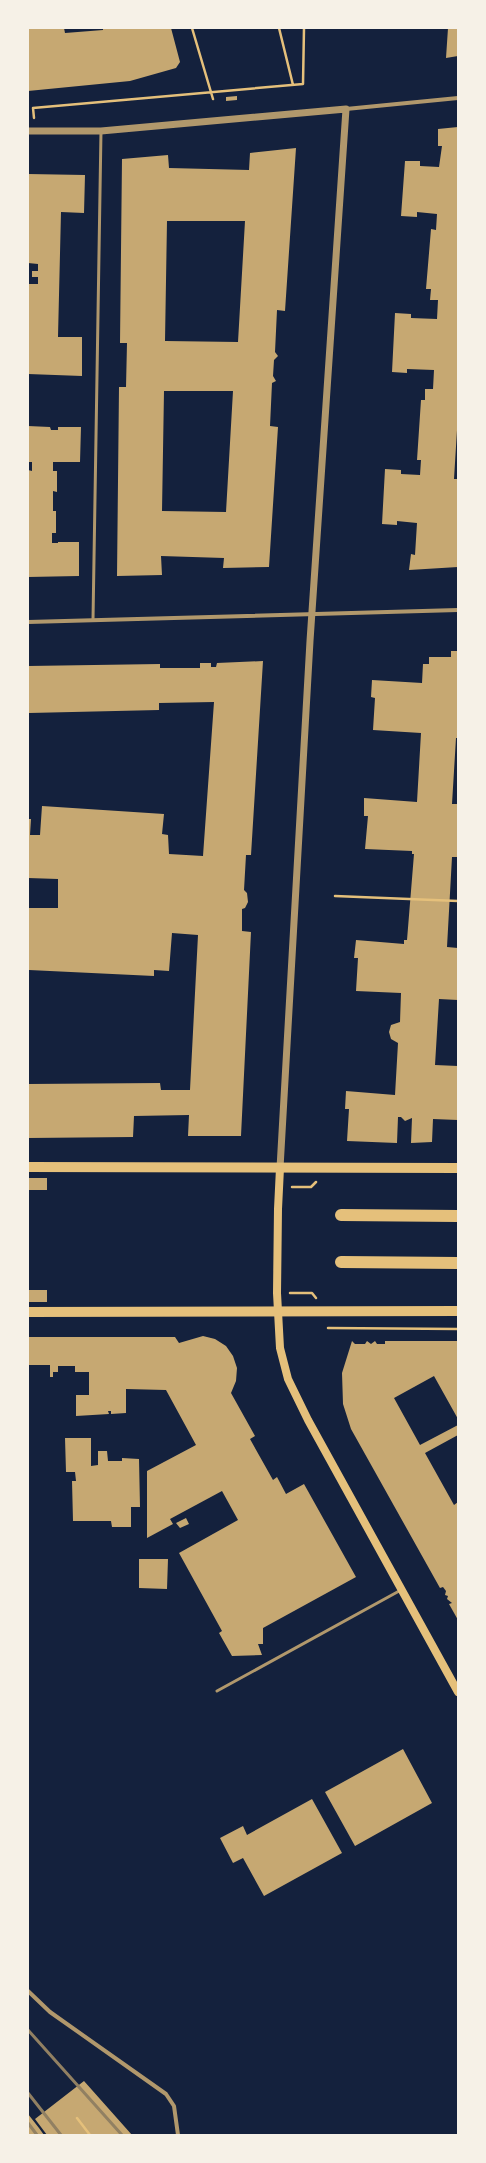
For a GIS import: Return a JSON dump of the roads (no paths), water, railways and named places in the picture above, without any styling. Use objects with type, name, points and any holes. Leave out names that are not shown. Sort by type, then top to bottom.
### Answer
[{"type":"highway","points":[[341,1215],[458,1216]]},
{"type":"highway","points":[[341,1262],[458,1263]]},
{"type":"main road","points":[[28,1167],[458,1168]]},
{"type":"main road","points":[[280,1168],[278,1209],[280,1348],[288,1380],[308,1420],[458,1692]]},
{"type":"main road","points":[[28,1312],[458,1311]]},
{"type":"street","points":[[28,131],[36,133],[101,131],[458,98]]},
{"type":"street","points":[[280,1168],[311,614],[346,109]]},
{"type":"street","points":[[28,622],[458,610]]},
{"type":"street","points":[[28,1991],[50,2012],[166,2094],[174,2106],[178,2135]]},
{"type":"lane","points":[[93,620],[101,131]]},
{"type":"lane","points":[[217,1691],[402,1590]]},
{"type":"railway","points":[[28,2030],[122,2135]]},
{"type":"railway","points":[[28,2093],[61,2135]]},
{"type":"railway","points":[[28,2123],[37,2135]]}]
